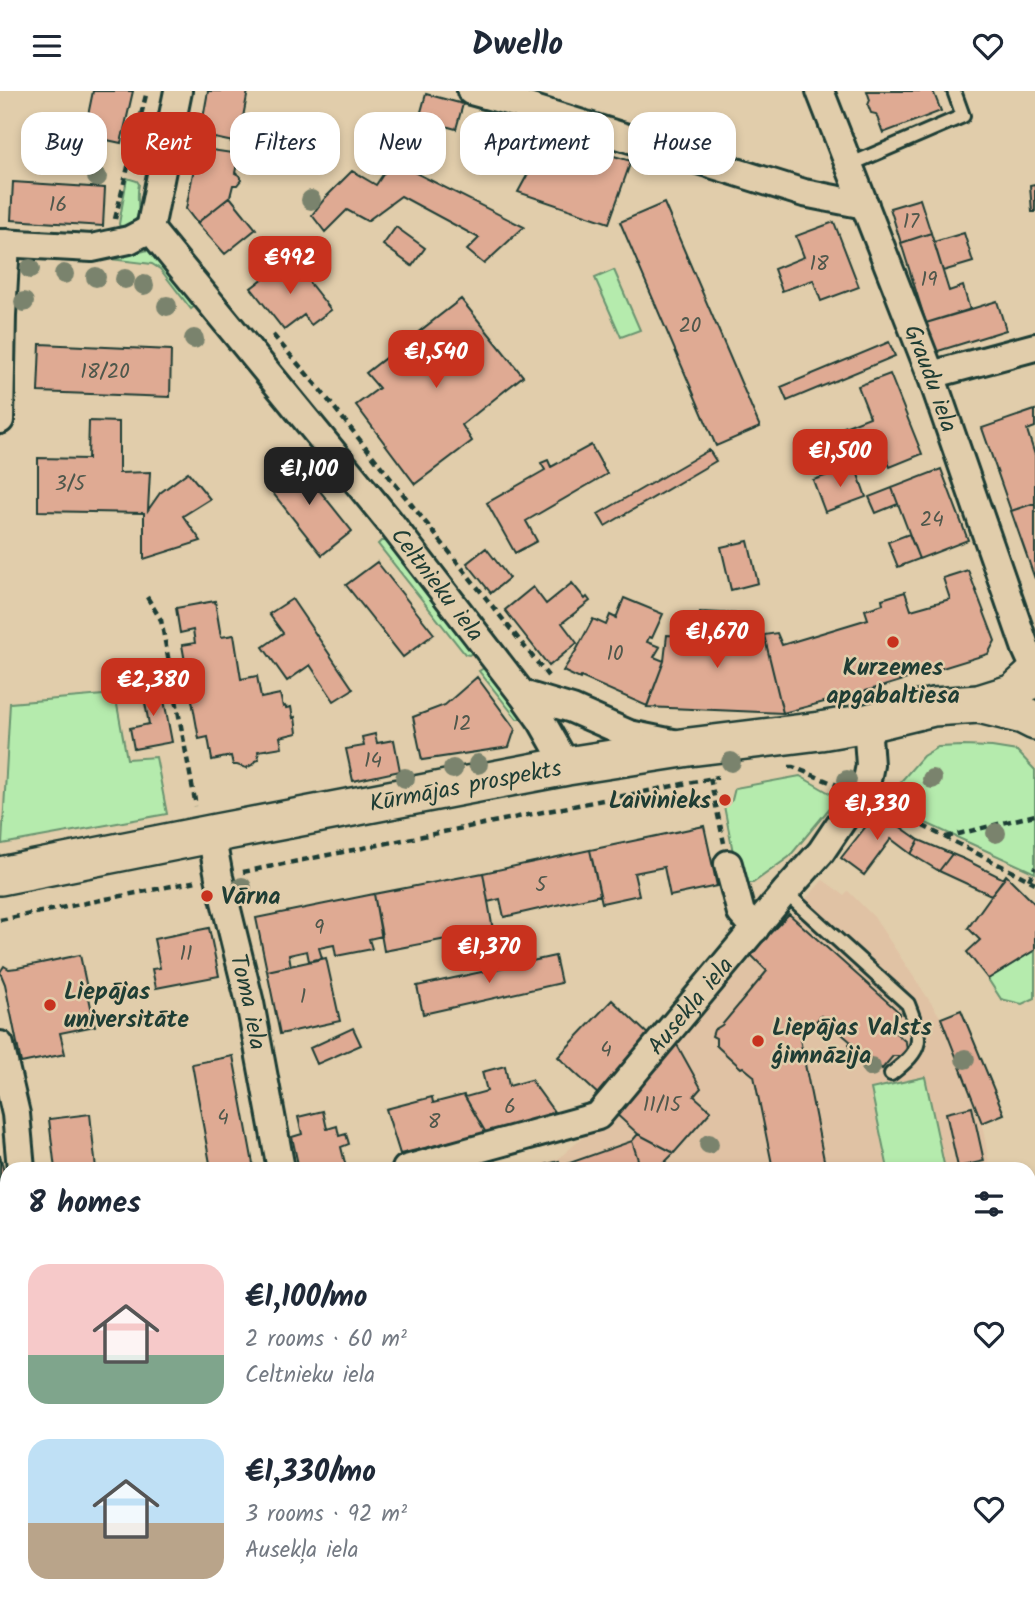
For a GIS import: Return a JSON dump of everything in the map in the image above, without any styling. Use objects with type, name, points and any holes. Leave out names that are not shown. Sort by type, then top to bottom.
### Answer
[{"type":"main road","name":"Kūrmājas prospekts","points":[[933,707],[974,680],[1006,671],[1035,672]]},
{"type":"main road","name":"Kūrmājas prospekts","points":[[0,876],[204,824],[689,747],[780,737],[867,723],[933,707],[979,704],[1014,693],[1035,672]]},
{"type":"main road","name":"Kūrmājas prospekts","points":[[979,704],[1023,715],[1035,721]]},
{"type":"street","points":[[0,420],[3,243],[92,248],[129,240],[150,229],[178,91]]},
{"type":"street","points":[[471,91],[804,193],[864,205]]},
{"type":"street","name":"Graudu iela","points":[[820,91],[931,375],[1035,672]]},
{"type":"street","name":"Celtnieku iela","points":[[150,229],[390,521],[522,694],[542,722],[567,766]]},
{"type":"street","points":[[931,375],[1035,347]]},
{"type":"street","points":[[522,694],[572,709],[629,734],[689,747]]},
{"type":"street","name":"Ausekļa iela","points":[[431,1162],[598,1116],[821,852],[867,780],[870,765],[867,723]]},
{"type":"street","name":"Toma iela","points":[[204,824],[250,1003],[280,1162]]},
{"type":"street","points":[[728,864],[741,912],[755,929]]},
{"type":"street","points":[[0,1045],[16,1114],[21,1162]]},
{"type":"lane","points":[[849,165],[963,116],[954,91]]},
{"type":"lane","points":[[785,892],[908,1005],[918,1030],[918,1046],[909,1060],[891,1074]]},
{"type":"path","points":[[113,229],[146,91]]},
{"type":"path","points":[[147,597],[161,620],[204,824]]},
{"type":"path","points":[[781,768],[793,767],[860,794],[1035,883]]},
{"type":"path","points":[[0,920],[722,776]]},
{"type":"path","points":[[710,778],[728,864]]},
{"type":"path","points":[[945,837],[1035,815]]},
{"type":"path","points":[[1029,880],[1035,867]]},
{"type":"shaded area","points":[[823,880],[844,895],[848,891],[874,917],[941,1018],[982,1123],[989,1162],[547,1162],[558,1159],[612,1112]]},
{"type":"green space","points":[[127,178],[139,184],[138,211],[135,221],[122,232],[119,224]]},
{"type":"green space","points":[[148,250],[156,253],[200,302],[191,309],[160,269],[152,264],[102,258]]},
{"type":"green space","points":[[614,270],[640,330],[621,337],[595,278]]},
{"type":"green space","points":[[381,541],[389,543],[471,646],[472,653],[465,654],[378,544]]},
{"type":"green space","points":[[484,668],[501,682],[522,719],[517,719],[479,671]]},
{"type":"green space","points":[[115,694],[127,759],[156,757],[167,814],[2,844],[10,703]]},
{"type":"green space","points":[[962,746],[1017,751],[1035,770],[1035,873],[891,807],[890,794],[923,756],[938,747]]},
{"type":"green space","points":[[800,776],[838,798],[789,857],[753,883],[739,883],[724,806],[732,800],[735,788]]},
{"type":"green space","points":[[1035,950],[1035,998],[1022,1004],[1001,999],[988,979]]},
{"type":"green space","points":[[925,1077],[943,1162],[887,1162],[871,1089]]},
{"type":"building","points":[[93,91],[133,91],[128,112],[121,112],[121,143],[107,140],[107,112],[89,112]]},
{"type":"building","points":[[208,91],[248,91],[244,112],[230,112],[230,141],[216,138],[216,112],[204,112]]},
{"type":"building","points":[[867,91],[933,91],[941,111],[883,133],[876,114],[871,113]]},
{"type":"building","points":[[426,94],[463,104],[456,129],[446,126],[446,112],[421,112]]},
{"type":"building","points":[[216,151],[230,153],[230,175],[239,175],[241,180],[237,185],[233,185],[230,197],[197,223],[186,209],[193,175],[216,175]]},
{"type":"building","points":[[614,156],[628,160],[628,169],[609,223],[518,192],[527,175],[614,175]]},
{"type":"building","points":[[352,171],[354,175],[376,185],[383,175],[420,175],[524,227],[484,264],[467,250],[479,238],[401,196],[367,221],[347,210],[325,232],[312,215]]},
{"type":"building","points":[[13,182],[105,188],[103,226],[11,220]]},
{"type":"building","points":[[1035,184],[1035,212],[1032,212],[1030,185]]},
{"type":"building","points":[[230,197],[256,229],[225,254],[197,223]]},
{"type":"building","points":[[920,199],[931,233],[901,243],[890,208]]},
{"type":"building","points":[[664,203],[760,427],[716,446],[620,222]]},
{"type":"building","points":[[834,222],[859,287],[821,301],[813,280],[782,291],[774,269],[804,257],[796,236]]},
{"type":"building","points":[[396,227],[425,248],[412,266],[383,245]]},
{"type":"building","points":[[931,233],[949,291],[963,286],[970,310],[926,323],[901,243]]},
{"type":"building","points":[[964,233],[973,262],[943,271],[934,242]]},
{"type":"building","points":[[290,258],[331,310],[311,325],[304,315],[284,330],[251,288]]},
{"type":"building","points":[[461,299],[523,376],[462,425],[472,441],[415,484],[356,405],[379,388],[366,373]]},
{"type":"building","points":[[997,301],[1006,330],[935,352],[926,323]]},
{"type":"building","points":[[889,342],[895,356],[787,401],[781,387]]},
{"type":"building","points":[[40,344],[171,350],[170,397],[38,392]]},
{"type":"building","points":[[890,374],[922,454],[890,467],[879,441],[854,451],[850,443],[843,446],[840,437],[847,434],[844,427],[870,417],[858,386]]},
{"type":"building","points":[[1035,410],[1035,427],[1027,430],[1035,455],[1035,503],[1011,511],[982,428]]},
{"type":"building","points":[[89,421],[119,422],[119,473],[150,472],[148,510],[160,493],[188,472],[210,499],[183,516],[201,541],[144,559],[144,513],[38,511],[38,458],[88,459]]},
{"type":"building","points":[[591,445],[607,474],[526,521],[537,541],[515,553],[487,503],[545,470],[541,463],[548,460],[551,467]]},
{"type":"building","points":[[709,450],[716,461],[605,526],[598,514]]},
{"type":"building","points":[[295,460],[352,531],[322,555],[265,483]]},
{"type":"building","points":[[855,466],[866,497],[825,512],[813,480]]},
{"type":"building","points":[[941,469],[968,540],[919,559],[892,488]]},
{"type":"building","points":[[892,488],[898,504],[876,513],[869,497]]},
{"type":"building","points":[[1035,503],[1035,579],[1011,511]]},
{"type":"building","points":[[909,534],[919,559],[898,567],[888,542]]},
{"type":"building","points":[[748,541],[758,583],[731,590],[721,547]]},
{"type":"building","points":[[486,548],[509,578],[491,593],[467,563]]},
{"type":"building","points":[[377,562],[434,634],[403,657],[346,585]]},
{"type":"building","name":"Kurzemes apgabaltiesa","points":[[968,570],[995,641],[988,654],[783,713],[764,635],[777,633],[782,645],[868,619],[865,610],[883,604],[882,599],[905,592],[911,610],[950,599],[943,578]]},
{"type":"building","points":[[572,583],[585,599],[587,597],[590,601],[562,623],[577,643],[549,666],[505,610],[533,587],[546,604]]},
{"type":"building","points":[[624,598],[663,614],[652,638],[649,637],[647,642],[660,647],[654,657],[664,661],[647,706],[563,671],[593,619],[606,625],[610,615],[616,618]]},
{"type":"building","points":[[292,599],[353,689],[334,701],[310,665],[287,681],[263,647],[283,633],[269,614]]},
{"type":"building","points":[[215,601],[221,637],[234,635],[241,679],[257,676],[261,698],[280,694],[283,707],[291,707],[293,718],[295,717],[297,733],[280,737],[282,747],[258,751],[259,760],[246,768],[233,765],[231,756],[212,760],[208,737],[199,739],[182,645],[195,643],[193,630],[180,633],[176,608]]},
{"type":"building","points":[[700,612],[740,614],[736,632],[755,633],[754,643],[766,643],[783,713],[647,707],[664,661],[667,635],[683,636],[683,629],[702,630]]},
{"type":"building","points":[[477,677],[515,729],[509,747],[422,760],[413,717],[445,705]]},
{"type":"building","points":[[160,679],[172,742],[134,749],[130,728],[149,724],[141,682]]},
{"type":"building","points":[[375,734],[377,743],[394,740],[400,771],[353,781],[346,749],[364,746],[362,737]]},
{"type":"building","points":[[878,811],[919,840],[911,854],[891,839],[864,875],[841,858]]},
{"type":"building","points":[[704,826],[717,886],[670,896],[664,867],[634,873],[639,895],[602,903],[590,850]]},
{"type":"building","points":[[919,840],[952,854],[939,871],[911,854]]},
{"type":"building","points":[[590,850],[600,895],[504,917],[500,899],[488,902],[483,873]]},
{"type":"building","points":[[952,854],[1004,879],[991,895],[939,871]]},
{"type":"building","points":[[483,873],[493,930],[384,951],[374,894]]},
{"type":"building","points":[[1006,875],[1035,904],[1035,950],[988,979],[967,952],[980,940],[968,928]]},
{"type":"building","points":[[374,894],[382,936],[369,939],[372,949],[336,956],[334,945],[319,948],[322,958],[309,961],[307,951],[289,955],[291,966],[267,971],[256,918]]},
{"type":"building","name":"Liepājas Valsts ģimnāzija","points":[[789,914],[900,1013],[889,1027],[906,1042],[907,1051],[902,1056],[893,1056],[882,1069],[863,1053],[854,1055],[850,1051],[851,1042],[821,1016],[800,1039],[824,1162],[772,1162],[754,1076],[719,1048],[716,1038],[712,1036],[714,1030],[722,1025],[767,971],[750,954]]},
{"type":"building","points":[[209,928],[219,976],[156,988],[152,969],[160,968],[154,939]]},
{"type":"building","name":"Liepājas universitāte","points":[[80,955],[95,1026],[60,1033],[65,1054],[21,1063],[5,984],[0,972],[4,966],[9,969],[17,968]]},
{"type":"building","points":[[555,956],[561,983],[423,1014],[417,986]]},
{"type":"building","points":[[326,958],[340,1021],[280,1034],[267,971]]},
{"type":"building","points":[[612,1000],[655,1041],[601,1097],[558,1057]]},
{"type":"building","points":[[961,1010],[1004,1114],[982,1123],[941,1018]]},
{"type":"building","points":[[353,1028],[361,1045],[317,1064],[310,1048]]},
{"type":"building","points":[[676,1043],[701,1088],[694,1096],[711,1111],[674,1153],[638,1134],[614,1112]]},
{"type":"building","points":[[233,1056],[253,1162],[210,1162],[192,1064]]},
{"type":"building","points":[[505,1066],[509,1086],[531,1080],[557,1116],[486,1133],[465,1097],[487,1091],[482,1072]]},
{"type":"building","points":[[464,1095],[486,1133],[400,1154],[386,1109],[432,1097],[433,1103]]},
{"type":"building","points":[[972,1107],[984,1161],[957,1162],[946,1113]]},
{"type":"building","points":[[323,1111],[327,1129],[337,1126],[339,1136],[346,1134],[349,1144],[341,1147],[345,1162],[297,1162],[292,1137],[302,1134],[298,1117]]},
{"type":"building","points":[[90,1114],[95,1162],[54,1162],[49,1119]]},
{"type":"building","points":[[638,1134],[674,1153],[665,1162],[639,1162],[632,1141]]},
{"type":"building","points":[[632,1141],[639,1162],[572,1162]]},
{"type":"place","name":"Kurzemes apgabaltiesa","points":[[893,642]]},
{"type":"place","name":"Laivinieks","points":[[725,800]]},
{"type":"place","name":"Vārna","points":[[207,896]]},
{"type":"place","name":"Liepājas universitāte","points":[[50,1005]]},
{"type":"place","name":"Liepājas Valsts ģimnāzija","points":[[758,1041]]}]
